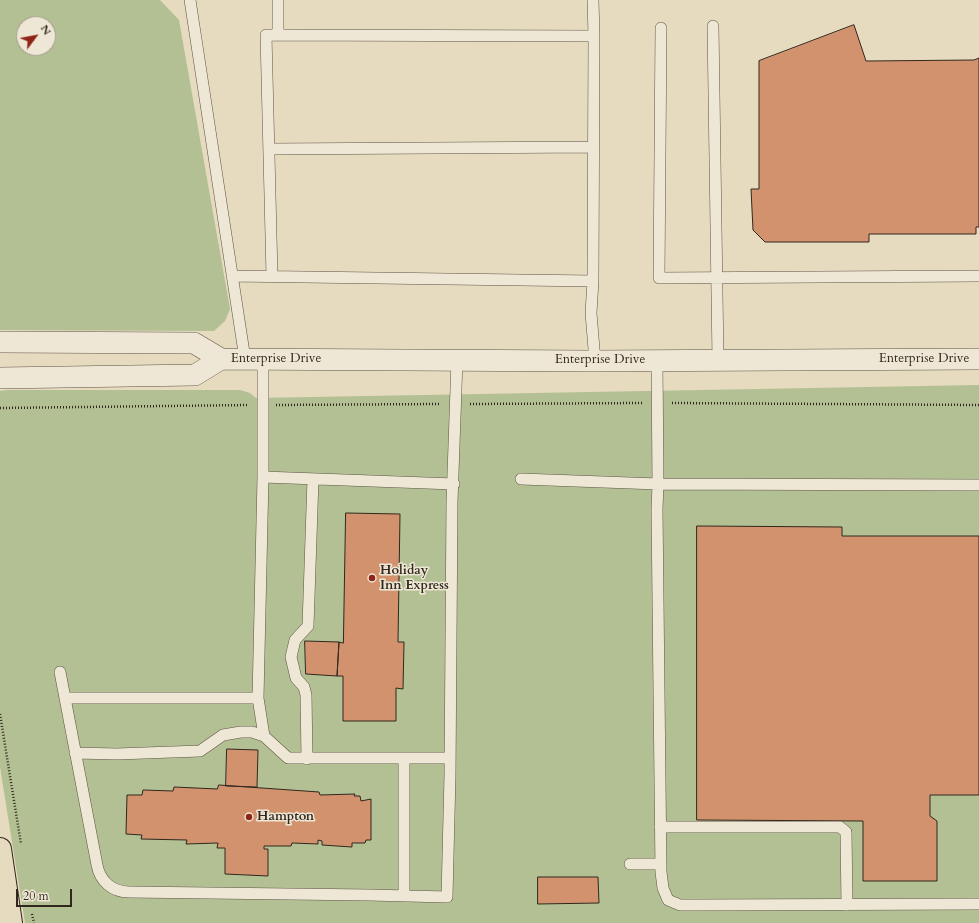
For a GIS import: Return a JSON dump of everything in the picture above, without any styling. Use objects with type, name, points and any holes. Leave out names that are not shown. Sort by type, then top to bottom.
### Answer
[{"type":"highway","points":[[0,849],[11,923]]},
{"type":"street","name":"Enterprise Drive","points":[[0,342],[194,343],[221,359],[596,361],[979,359]]},
{"type":"street","name":"Enterprise Drive","points":[[0,378],[195,375],[221,359]]},
{"type":"lane","points":[[190,0],[232,276],[254,359],[263,477],[258,698],[264,736]]},
{"type":"lane","points":[[278,0],[278,35]]},
{"type":"lane","points":[[593,0],[594,147],[593,281],[591,313],[596,361]]},
{"type":"lane","points":[[713,26],[718,360]]},
{"type":"lane","points":[[661,28],[659,278],[979,276]]},
{"type":"lane","points":[[272,276],[266,35],[594,36]]},
{"type":"lane","points":[[269,149],[594,147]]},
{"type":"lane","points":[[232,276],[593,281]]},
{"type":"lane","points":[[60,672],[98,872],[106,884],[124,892],[404,895],[447,897],[457,360]]},
{"type":"lane","points":[[657,360],[660,864],[663,888],[668,900],[680,905],[979,904]]},
{"type":"lane","points":[[263,477],[454,484]]},
{"type":"lane","points":[[307,759],[306,695],[304,687],[296,678],[291,657],[295,640],[308,626],[313,478]]},
{"type":"lane","points":[[521,479],[658,484],[979,485]]},
{"type":"lane","points":[[65,698],[258,698]]},
{"type":"lane","points":[[75,753],[112,754],[200,751],[223,735],[252,732],[264,736],[288,758],[450,758]]},
{"type":"lane","points":[[404,758],[404,895]]},
{"type":"lane","points":[[660,827],[840,827],[846,832],[847,905]]},
{"type":"lane","points":[[630,864],[660,864]]},
{"type":"path","points":[[281,405],[657,403],[979,405]]},
{"type":"path","points":[[0,408],[256,405]]},
{"type":"path","points":[[0,714],[21,846]]},
{"type":"path","points":[[31,908],[34,923]]},
{"type":"green space","points":[[0,0],[160,0],[179,20],[230,309],[225,321],[214,331],[0,330]]},
{"type":"green space","points":[[979,385],[979,923],[25,923],[0,767],[0,391],[240,390],[250,393],[256,398]]},
{"type":"building","points":[[854,25],[866,61],[974,60],[979,58],[979,227],[976,227],[976,234],[869,234],[869,242],[765,242],[753,230],[751,189],[759,189],[759,61]]},
{"type":"building","name":"Holiday Inn Express","points":[[346,513],[400,514],[398,642],[404,642],[403,689],[396,688],[396,721],[343,721],[343,676],[337,676],[339,642],[343,643]]},
{"type":"building","points":[[697,526],[842,527],[842,536],[979,536],[979,795],[930,795],[930,816],[937,821],[937,881],[863,881],[863,821],[697,820]]},
{"type":"building","points":[[305,641],[339,642],[337,676],[306,674]]},
{"type":"building","points":[[227,749],[258,750],[257,787],[226,786]]},
{"type":"building","name":"Hampton","points":[[219,785],[319,792],[320,795],[355,794],[354,796],[360,796],[361,801],[371,799],[371,840],[366,840],[365,843],[352,843],[352,847],[322,845],[322,841],[318,840],[318,844],[292,843],[291,846],[264,846],[264,849],[268,849],[268,876],[225,874],[225,848],[217,848],[218,843],[186,844],[187,840],[141,839],[142,835],[126,834],[127,795],[142,795],[143,790],[173,791],[174,787],[217,789]]},
{"type":"building","points":[[538,877],[598,877],[599,903],[538,904]]},
{"type":"place","name":"Holiday Inn Express","points":[[372,578]]},
{"type":"place","name":"Hampton","points":[[249,817]]}]
